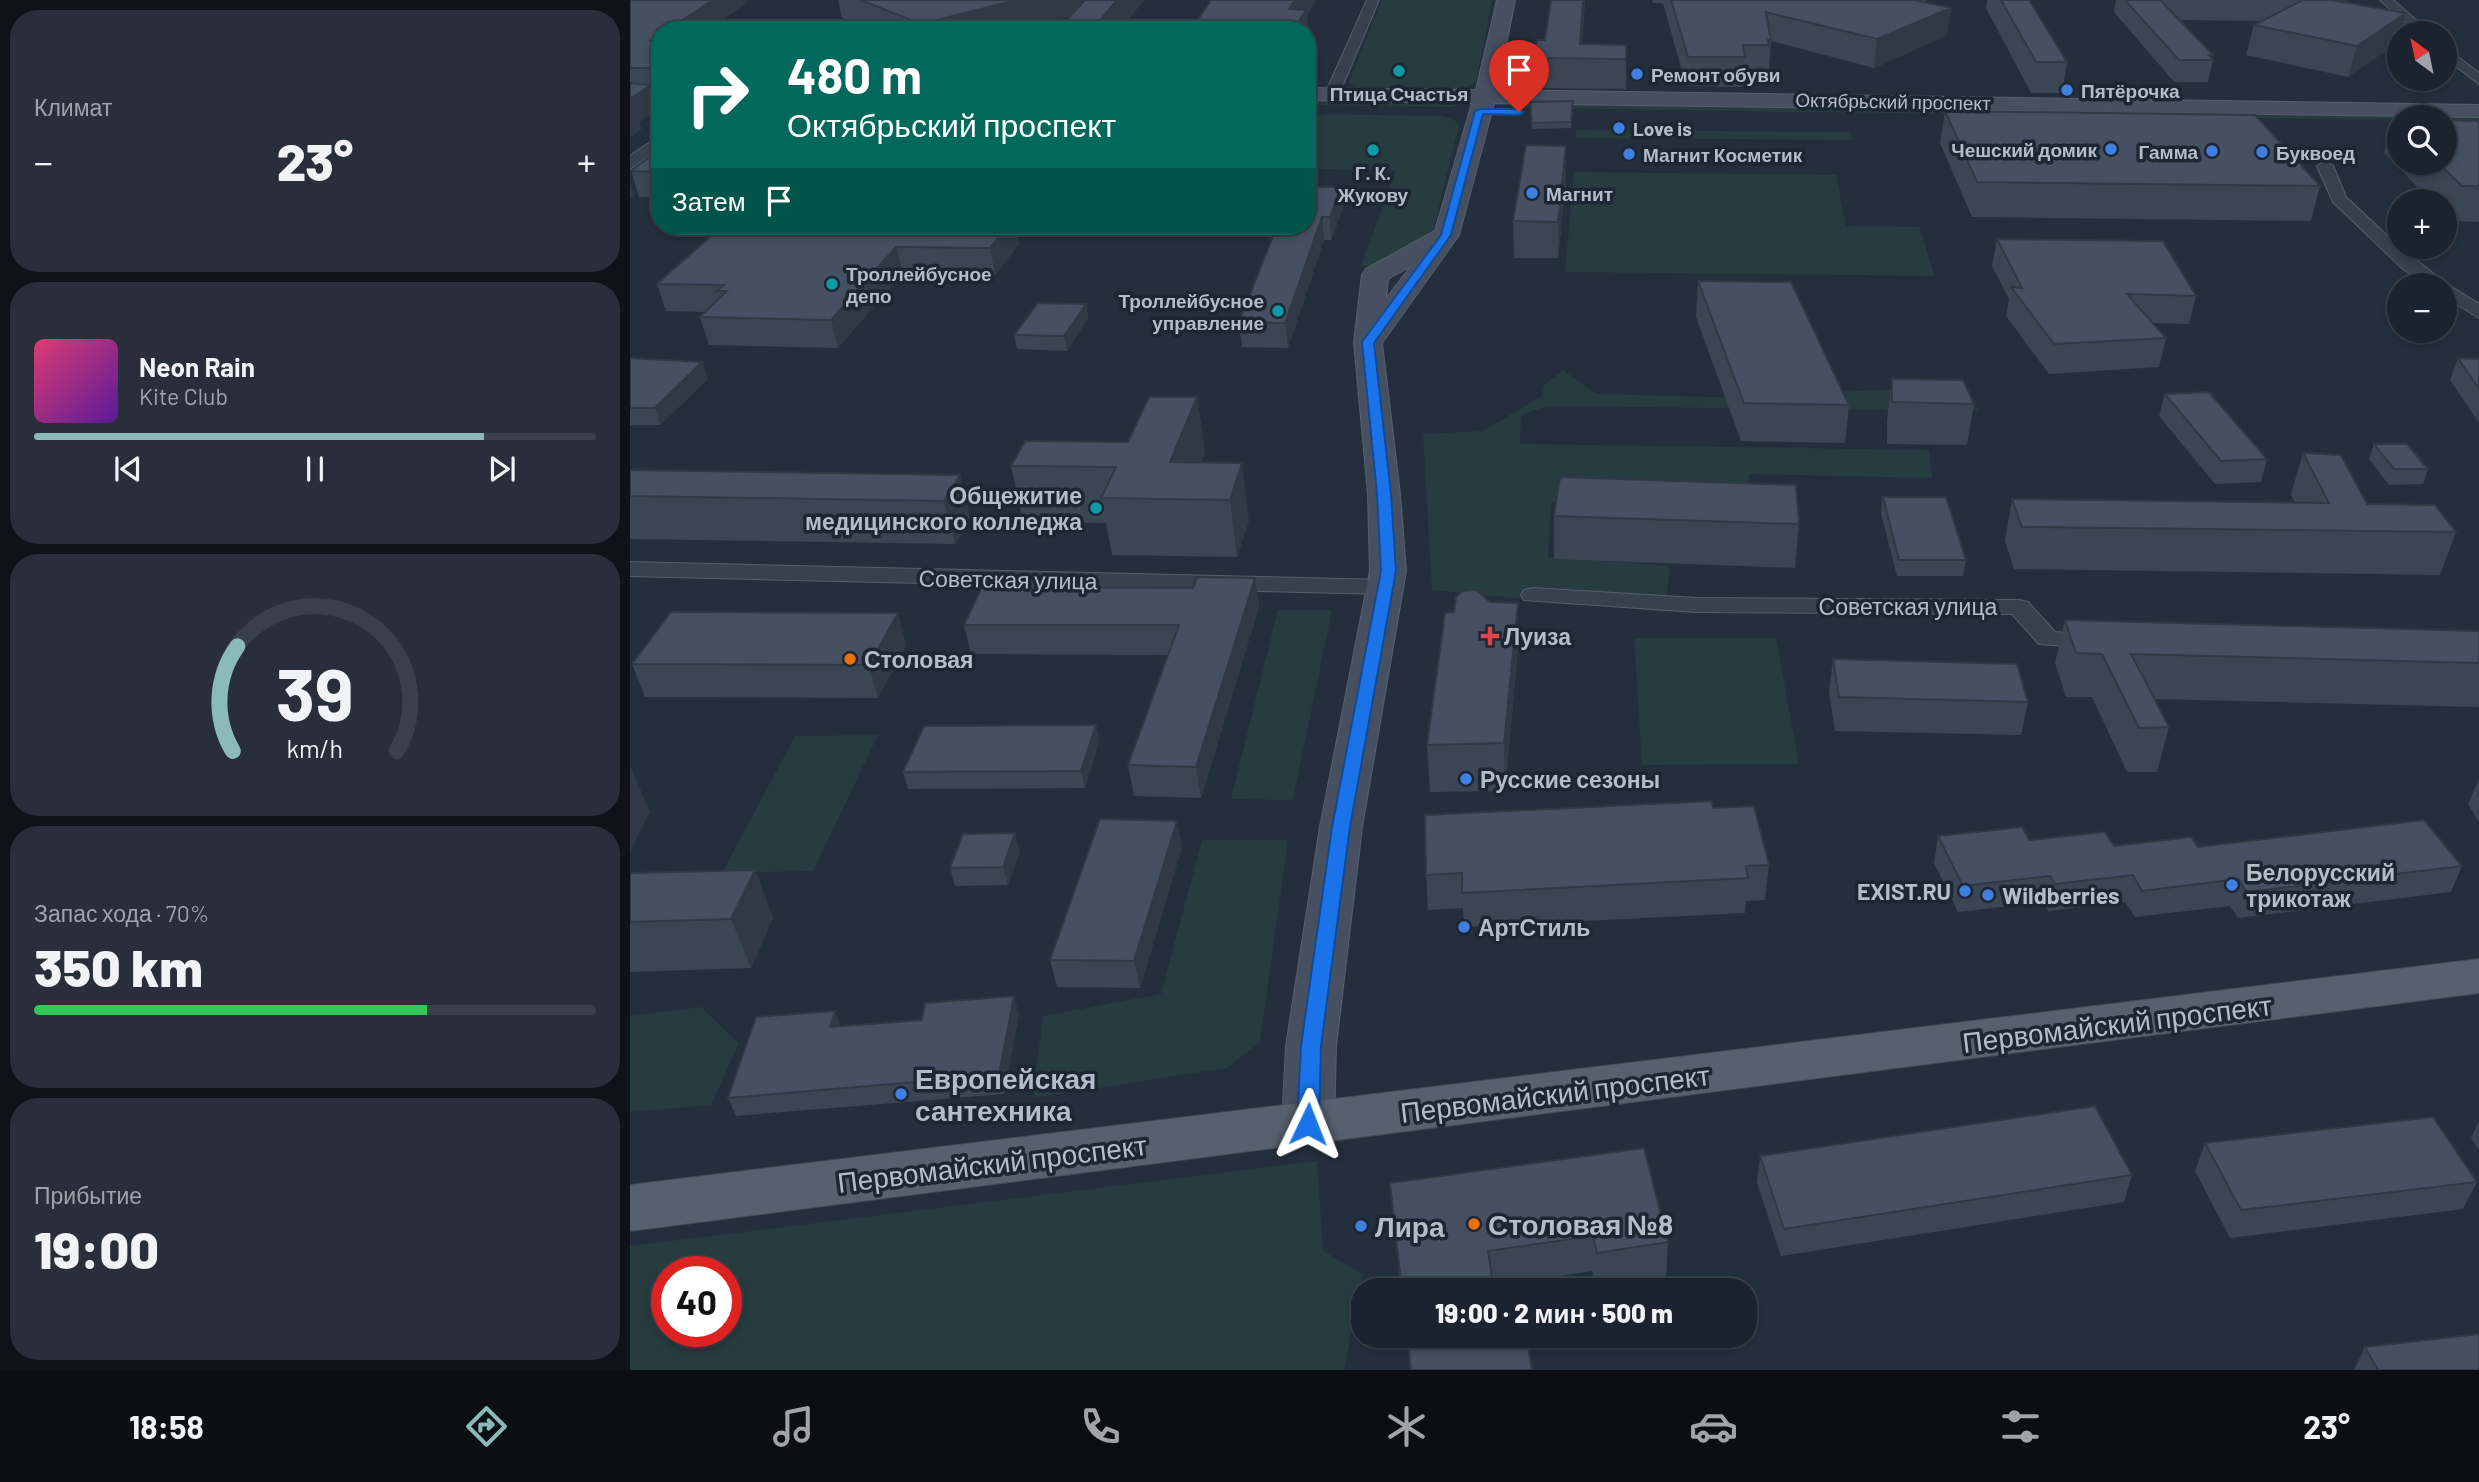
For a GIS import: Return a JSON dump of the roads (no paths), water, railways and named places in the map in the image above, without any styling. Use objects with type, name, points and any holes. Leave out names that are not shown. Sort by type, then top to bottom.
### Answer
[{"type":"main road","points":[[1308,1124],[1311,1046],[1341,827],[1387,587],[1384,494],[1368,342],[1375,275],[1446,235],[1482,103],[1506,0]]},
{"type":"main road","points":[[630,86],[651,86]]},
{"type":"main road","name":"Октябрьский проспект","points":[[1316,94],[1482,103],[2154,113],[2479,111]]},
{"type":"main road","points":[[630,99],[651,100]]},
{"type":"main road","name":"Октябрьский проспект","points":[[1316,109],[1482,103]]},
{"type":"main road","name":"Октябрьский проспект","points":[[2154,113],[2387,123]]},
{"type":"main road","points":[[2457,124],[2479,125]]},
{"type":"main road","name":"Первомайский проспект","points":[[630,1208],[2479,976]]},
{"type":"street","points":[[1332,94],[1373,0]]},
{"type":"street","points":[[2386,0],[2410,21]]},
{"type":"street","points":[[2457,61],[2479,80]]},
{"type":"street","points":[[630,164],[651,147]]},
{"type":"street","points":[[2325,166],[2339,199],[2407,264],[2421,273]]},
{"type":"street","points":[[2457,297],[2479,312]]},
{"type":"street","name":"Советская улица","points":[[630,569],[1387,587]]},
{"type":"street","name":"Советская улица","points":[[1533,595],[1696,605],[2019,607],[2048,639],[2118,640]]},
{"type":"place","name":"Птица Счастья","points":[[1399,71]]},
{"type":"place","name":"Ремонт обуви","points":[[1637,74]]},
{"type":"place","name":"Пятёрочка","points":[[2067,90]]},
{"type":"place","name":"Love is","points":[[1619,128]]},
{"type":"place","name":"Чешский домик","points":[[2111,149]]},
{"type":"place","name":"Г. К. Жукову","points":[[1373,150]]},
{"type":"place","name":"Гамма","points":[[2212,151]]},
{"type":"place","name":"Буквоед","points":[[2262,152]]},
{"type":"place","name":"Магнит Косметик","points":[[1629,154]]},
{"type":"place","name":"Магнит","points":[[1532,193]]},
{"type":"place","name":"Троллейбусное депо","points":[[832,284]]},
{"type":"place","name":"Троллейбусное управление","points":[[1278,311]]},
{"type":"place","name":"Общежитие медицинского колледжа","points":[[1096,508]]},
{"type":"place","name":"Луиза","points":[[1490,636]]},
{"type":"place","name":"Столовая","points":[[850,659]]},
{"type":"place","name":"Русские сезоны","points":[[1466,779]]},
{"type":"place","name":"Белорусский трикотаж","points":[[2232,885]]},
{"type":"place","name":"EXIST.RU","points":[[1965,891]]},
{"type":"place","name":"Wildberries","points":[[1988,895]]},
{"type":"place","name":"АртСтиль","points":[[1464,927]]},
{"type":"place","name":"Европейская сантехника","points":[[901,1094]]},
{"type":"place","name":"Столовая №8","points":[[1474,1224]]},
{"type":"place","name":"Лира","points":[[1361,1226]]}]
